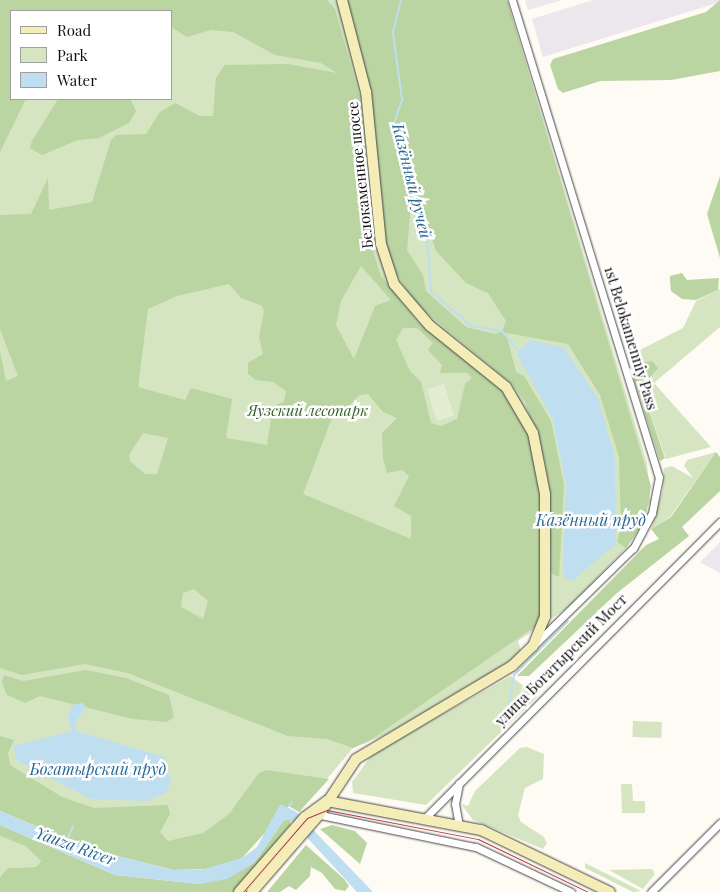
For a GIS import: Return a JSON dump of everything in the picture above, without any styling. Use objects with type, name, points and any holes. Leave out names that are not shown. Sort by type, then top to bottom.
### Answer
[{"type":"street","name":"Белокаменное шоссе","points":[[342,0],[366,92],[381,244],[394,284],[430,326],[506,387],[533,433],[545,494],[546,612],[533,646]]},
{"type":"street","name":"1st Belokamenniy Pass","points":[[512,0],[659,477],[652,513],[634,548],[533,646]]},
{"type":"street","name":"улица Богатырский Мост","points":[[423,820],[720,522]]},
{"type":"street","name":"улица Богатырский Мост","points":[[239,892],[327,801],[364,753],[482,686],[533,646]]},
{"type":"street","points":[[459,782],[455,804],[459,826]]},
{"type":"street","points":[[327,801],[459,826],[501,838],[610,892]]},
{"type":"street","points":[[311,817],[476,848],[572,892]]},
{"type":"street","points":[[651,892],[720,823]]},
{"type":"street","name":"улица Богатырский Мост","points":[[252,892],[286,845]]},
{"type":"shaded area","points":[[525,0],[562,0],[528,10]]},
{"type":"shaded area","points":[[593,0],[720,0],[720,2],[543,57],[532,19]]},
{"type":"shaded area","points":[[720,542],[720,573],[700,562]]},
{"type":"green space","name":"Яузский лесопарк","points":[[0,0],[507,0],[647,463],[650,502],[626,548],[570,606],[518,641],[521,651],[510,664],[385,735],[353,748],[299,812],[289,806],[242,858],[0,811]]},
{"type":"green space","points":[[0,0],[327,0],[335,9],[359,94],[371,245],[381,276],[419,323],[509,394],[529,432],[541,495],[543,621],[369,741],[353,748],[327,739],[288,736],[128,673],[85,664],[22,675],[0,668],[0,351],[6,381],[18,376],[0,329],[0,215],[31,214],[48,178],[49,210],[92,202],[111,140],[116,135],[146,134],[160,112],[175,103],[200,116],[213,116],[216,78],[225,65],[288,64],[337,73],[321,63],[275,55],[233,32],[211,30],[187,37],[172,28],[172,10],[10,10],[10,100],[26,100],[0,152]],"holes":[[[361,266],[391,300],[375,306],[354,359],[336,325],[341,301]],[[229,284],[241,298],[262,306],[264,311],[259,337],[263,354],[248,363],[248,374],[256,380],[273,382],[286,391],[284,402],[273,406],[267,445],[226,438],[232,399],[191,388],[185,400],[138,387],[148,309],[177,296]],[[403,328],[417,328],[433,343],[428,350],[442,365],[440,373],[467,373],[472,378],[465,384],[457,419],[441,426],[431,423],[421,382],[410,371],[396,340]],[[368,394],[383,412],[397,418],[382,433],[383,458],[387,473],[402,470],[409,476],[394,506],[411,516],[411,539],[303,494],[335,410],[347,408],[359,395]],[[143,433],[168,438],[157,474],[145,474],[130,461],[129,455]],[[194,589],[208,601],[203,619],[181,607],[183,593]]]},
{"type":"green space","points":[[347,0],[507,0],[651,486],[645,521],[626,548],[617,542],[621,526],[619,457],[600,395],[568,344],[506,333],[516,372],[524,376],[551,421],[564,485],[559,577],[551,573],[550,494],[545,462],[525,402],[511,383],[416,304],[395,272],[386,243],[371,90]],"holes":[[[412,193],[417,195],[436,251],[466,283],[488,293],[506,321],[502,331],[495,334],[466,327],[426,291],[423,275],[407,250]]]},
{"type":"green space","points":[[720,0],[720,71],[671,80],[600,81],[563,93],[558,89],[550,65],[553,59],[706,12]]},
{"type":"green space","points":[[57,100],[130,100],[136,111],[129,123],[99,138],[78,140],[42,155],[30,148],[32,141]]},
{"type":"green space","points":[[720,176],[720,258],[707,214]]},
{"type":"green space","points":[[682,273],[687,280],[719,278],[718,290],[696,300],[682,299],[671,291],[670,276]]},
{"type":"green space","points":[[720,289],[720,327],[654,383],[711,447],[666,459],[641,388],[652,361],[637,363],[636,352],[683,328],[696,301]]},
{"type":"green space","points":[[652,361],[658,368],[641,388],[665,458],[660,461],[631,370],[637,363]]},
{"type":"green space","points":[[444,384],[454,415],[437,421],[427,390]]},
{"type":"green space","points":[[716,452],[670,517],[651,529],[663,490],[664,468],[672,466],[693,478],[684,466],[687,460]]},
{"type":"green space","points":[[716,452],[720,457],[720,491],[682,527],[689,536],[617,593],[529,676],[517,676],[646,545],[659,539],[651,529],[671,517]]},
{"type":"green space","points":[[86,670],[126,678],[169,695],[174,717],[167,722],[133,719],[40,696],[25,703],[7,695],[2,682],[4,675],[23,681]]},
{"type":"green space","points":[[511,676],[537,697],[426,805],[353,793],[352,782],[373,753]]},
{"type":"green space","points":[[633,721],[662,722],[661,738],[632,737]]},
{"type":"green space","points":[[0,736],[14,740],[8,753],[10,765],[62,797],[94,808],[168,805],[170,814],[160,832],[168,841],[203,833],[229,814],[259,773],[266,770],[329,779],[299,812],[289,806],[242,858],[212,869],[174,870],[93,850],[0,811]]},
{"type":"green space","points":[[527,747],[544,754],[543,779],[525,788],[518,815],[521,822],[544,837],[547,843],[543,849],[473,820],[461,804],[468,806],[475,791],[520,748]]},
{"type":"green space","points":[[621,784],[632,784],[633,801],[645,801],[645,813],[622,813]]},
{"type":"green space","points":[[284,820],[291,820],[290,825],[234,892],[0,892],[0,877],[8,868],[36,867],[41,861],[25,846],[0,836],[0,825],[115,875],[199,884],[254,863]]},
{"type":"green space","points":[[332,825],[355,831],[367,843],[360,864],[320,829]]},
{"type":"green space","points":[[0,836],[25,846],[41,861],[36,867],[9,868],[0,877]]},
{"type":"green space","points":[[306,845],[344,879],[349,886],[345,891],[335,889],[322,873],[311,867],[310,876],[296,890],[289,886],[280,892],[267,892]]},
{"type":"green space","points":[[585,863],[641,891],[633,892],[585,868]]},
{"type":"green space","points":[[652,869],[655,874],[643,889],[609,870]]},
{"type":"water","name":"Казённый пруд","points":[[530,340],[564,348],[598,399],[615,457],[616,544],[572,581],[565,578],[563,566],[566,485],[553,420],[517,354]]},
{"type":"water","name":"Богатырский пруд","points":[[83,703],[86,707],[75,723],[76,731],[164,757],[171,782],[166,793],[146,801],[91,799],[16,760],[14,746],[72,731],[68,719],[72,705]]},
{"type":"water","name":"Yauza River","points":[[280,804],[295,811],[373,892],[357,892],[291,820],[284,820],[254,863],[227,879],[199,884],[115,875],[0,825],[0,811],[93,850],[174,870],[200,870],[242,858],[257,847]]},
{"type":"waterway","name":"Казённый ручей","points":[[401,0],[393,33],[402,100],[394,123],[428,247],[431,291],[471,326],[502,331],[520,352]]},
{"type":"waterway","name":"Казённый ручей","points":[[509,704],[514,675],[568,621]]},
{"type":"waterway","points":[[289,806],[292,802]]},
{"type":"waterway","name":"Yauza River","points":[[67,840],[73,826]]},
{"type":"tram line","points":[[243,892],[307,818],[327,810],[478,839],[588,892]]}]
